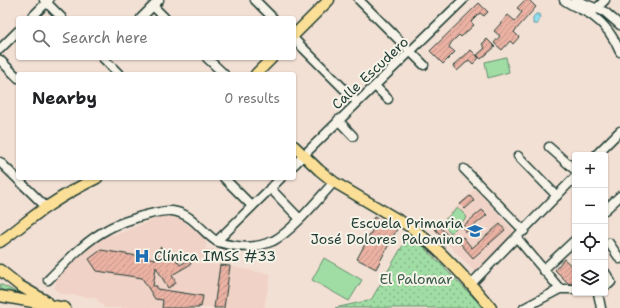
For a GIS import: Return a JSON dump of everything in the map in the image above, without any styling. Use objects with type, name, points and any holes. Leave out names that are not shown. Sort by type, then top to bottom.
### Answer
[{"type":"main road","points":[[296,33],[329,0]]},
{"type":"main road","points":[[258,72],[270,60]]},
{"type":"main road","points":[[296,148],[334,182],[412,228],[441,252],[491,308]]},
{"type":"main road","points":[[0,242],[17,231],[46,207],[64,195],[92,180]]},
{"type":"main road","points":[[0,270],[20,286],[52,305]]},
{"type":"main road","points":[[0,296],[65,308]]},
{"type":"street","points":[[255,0],[271,16]]},
{"type":"street","points":[[359,0],[424,65]]},
{"type":"street","name":"Calle Escudero","points":[[296,162],[338,120],[411,52],[462,0]]},
{"type":"street","points":[[564,0],[574,7],[594,16],[606,27],[613,37],[620,52]]},
{"type":"street","points":[[576,0],[597,8],[612,16],[620,25]]},
{"type":"street","points":[[589,14],[605,0]]},
{"type":"street","points":[[33,16],[46,1],[60,16]]},
{"type":"street","points":[[143,16],[156,3],[164,16]]},
{"type":"street","points":[[0,49],[16,33]]},
{"type":"street","points":[[296,41],[357,102]]},
{"type":"street","points":[[0,60],[16,76]]},
{"type":"street","points":[[105,60],[117,72]]},
{"type":"street","points":[[209,60],[222,72]]},
{"type":"street","points":[[375,86],[388,99]]},
{"type":"street","points":[[338,120],[353,136]]},
{"type":"street","points":[[599,152],[620,131]]},
{"type":"street","points":[[549,147],[572,167]]},
{"type":"street","points":[[518,156],[557,196]]},
{"type":"street","points":[[0,162],[16,178]]},
{"type":"street","points":[[464,168],[524,231]]},
{"type":"street","points":[[18,180],[46,207]]},
{"type":"street","points":[[226,180],[252,206]]},
{"type":"street","points":[[217,241],[278,180]]},
{"type":"street","points":[[471,284],[572,180]]},
{"type":"street","points":[[48,280],[75,253],[107,229],[123,222],[157,212],[171,211],[190,217],[217,241],[229,245],[261,245],[282,235],[300,219],[334,182]]},
{"type":"street","points":[[270,188],[300,219]]},
{"type":"street","points":[[608,197],[618,199]]},
{"type":"street","points":[[608,207],[618,199]]},
{"type":"street","points":[[517,238],[560,289]]},
{"type":"street","points":[[543,270],[572,243]]},
{"type":"street","points":[[609,243],[620,259]]},
{"type":"street","points":[[524,308],[560,289],[572,289]]},
{"type":"street","points":[[599,296],[601,308]]},
{"type":"shaded area","name":"Escuela Primaria José Dolores Palomino","points":[[475,189],[516,233],[477,274],[433,229]]},
{"type":"shaded area","name":"Clínica IMSS #33","points":[[171,216],[182,220],[206,239],[206,249],[215,249],[195,263],[220,265],[271,274],[264,308],[105,308],[96,298],[62,294],[54,289],[56,284],[55,277],[58,273],[106,235],[115,235],[160,217]]},
{"type":"green space","points":[[506,57],[509,72],[488,78],[485,62]]},
{"type":"green space","points":[[458,208],[467,217],[451,233],[441,223]]},
{"type":"green space","name":"El Palomar","points":[[410,233],[484,308],[335,308],[371,300]]},
{"type":"green space","points":[[324,258],[362,280],[349,301],[312,280]]},
{"type":"green space","points":[[0,284],[24,296],[0,293]]},
{"type":"water","points":[[536,14],[540,14],[541,18],[538,21],[538,24],[533,24],[533,17]]},
{"type":"building","points":[[525,0],[529,0],[536,7],[514,32],[519,37],[513,44],[510,41],[502,50],[494,43],[500,36],[494,31],[508,15],[515,21],[522,12],[517,8]]},
{"type":"building","points":[[479,3],[488,12],[484,16],[480,13],[471,22],[474,25],[461,37],[459,35],[451,43],[449,47],[455,52],[443,64],[430,51]]},
{"type":"building","points":[[487,39],[495,47],[481,59],[477,55],[485,48],[482,44]]},
{"type":"building","points":[[471,50],[479,58],[473,64],[469,60],[457,71],[453,66]]},
{"type":"building","points":[[470,196],[474,201],[465,209],[460,204]]},
{"type":"building","points":[[482,210],[487,215],[466,232],[462,227]]},
{"type":"building","points":[[374,217],[397,229],[376,269],[357,259],[376,223],[372,221]]},
{"type":"building","points":[[500,224],[505,230],[473,258],[458,241],[463,237],[472,248]]},
{"type":"building","points":[[439,226],[452,240],[448,243],[435,229]]},
{"type":"building","points":[[161,247],[168,257],[172,254],[180,265],[189,260],[191,264],[172,275],[176,283],[168,288],[156,267],[153,286],[157,286],[157,289],[203,296],[201,307],[162,308],[163,300],[155,299],[142,278],[97,271],[89,259],[101,250],[162,260],[155,252]]},
{"type":"building","points":[[564,259],[572,266],[572,284],[569,284],[555,270]]},
{"type":"building","points":[[220,265],[230,266],[224,308],[214,308]]},
{"type":"place","name":"Escuela Primaria José Dolores Palomino","points":[[475,231]]},
{"type":"place","name":"Clínica IMSS #33","points":[[142,256]]}]
